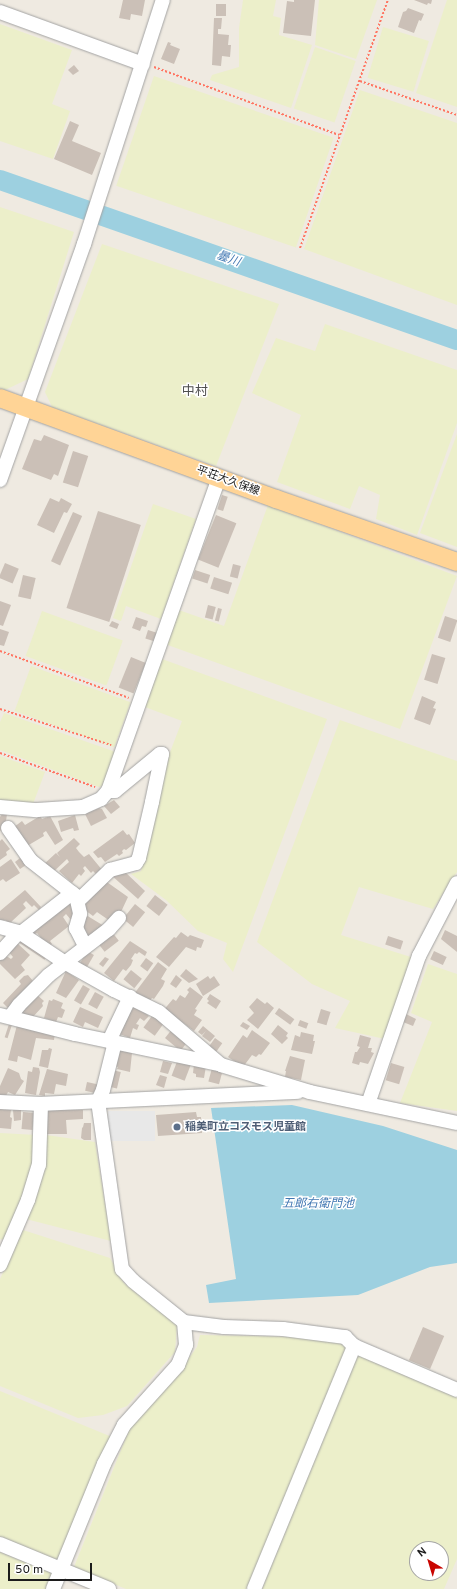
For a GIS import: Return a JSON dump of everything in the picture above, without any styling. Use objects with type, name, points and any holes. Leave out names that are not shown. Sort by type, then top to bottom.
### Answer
[{"type":"main road","name":"平荘大久保線","points":[[0,398],[219,478],[457,562]]},
{"type":"street","points":[[0,480],[84,244],[164,0]]},
{"type":"street","points":[[0,12],[144,64]]},
{"type":"street","points":[[6,808],[83,807],[101,799],[108,791],[219,478]]},
{"type":"street","points":[[0,953],[20,933],[75,897],[110,870],[136,863],[139,858],[162,754],[160,754],[115,791],[108,791]]},
{"type":"street","points":[[6,808],[13,818],[4,831],[30,860],[75,897],[80,914],[76,928],[85,946]]},
{"type":"street","points":[[368,1104],[419,956],[457,883]]},
{"type":"street","points":[[5,1016],[19,1005],[64,962],[109,929],[119,918]]},
{"type":"street","points":[[0,927],[20,933],[64,962],[159,1012],[221,1065]]},
{"type":"street","points":[[130,997],[112,1042],[103,1090],[98,1102],[122,1269],[132,1281],[184,1322],[224,1327],[283,1328],[345,1337],[354,1346],[457,1390]]},
{"type":"street","points":[[5,1016],[112,1042],[221,1065],[310,1092],[457,1123]]},
{"type":"street","points":[[0,1102],[41,1104],[310,1092]]},
{"type":"street","points":[[0,1264],[28,1200],[39,1165],[41,1104]]},
{"type":"street","points":[[53,1589],[104,1464],[124,1425],[178,1365],[186,1345],[184,1322]]},
{"type":"street","points":[[254,1589],[354,1346]]},
{"type":"street","points":[[0,1544],[109,1589]]},
{"type":"path","points":[[300,248],[388,0]]},
{"type":"path","points":[[144,64],[339,135]]},
{"type":"path","points":[[360,81],[457,114]]},
{"type":"path","points":[[0,651],[140,702]]},
{"type":"path","points":[[0,709],[123,749]]},
{"type":"path","points":[[0,753],[108,791]]},
{"type":"green space","points":[[243,0],[276,0],[273,16],[281,18],[279,35],[312,45],[291,108],[210,80],[212,75],[239,67],[239,28]]},
{"type":"green space","points":[[319,0],[377,0],[356,59],[315,45]]},
{"type":"green space","points":[[447,0],[457,0],[457,107],[416,93]]},
{"type":"green space","points":[[0,24],[72,50],[52,104],[70,111],[53,159],[0,141]]},
{"type":"green space","points":[[383,27],[429,41],[413,92],[368,78]]},
{"type":"green space","points":[[315,47],[356,61],[334,122],[294,108]]},
{"type":"green space","points":[[154,76],[334,138],[296,248],[116,186]]},
{"type":"green space","points":[[360,90],[457,123],[457,305],[304,249]]},
{"type":"green space","points":[[0,207],[74,232],[28,379],[5,390],[0,388]]},
{"type":"green space","points":[[102,244],[279,304],[216,466],[52,407],[45,392]]},
{"type":"green space","points":[[325,324],[457,370],[457,423],[417,535],[376,519],[380,495],[359,486],[350,509],[277,482],[301,415],[252,393],[276,338],[315,351]]},
{"type":"green space","points":[[457,434],[457,547],[420,533]]},
{"type":"green space","points":[[153,504],[196,519],[161,619],[126,606],[121,621],[113,618]]},
{"type":"green space","points":[[268,505],[457,576],[400,729],[165,644],[176,609],[224,626]]},
{"type":"green space","points":[[42,611],[123,640],[106,686],[26,656]]},
{"type":"green space","points":[[162,659],[327,719],[233,972],[223,959],[227,943],[198,931],[166,900],[131,874],[141,871],[152,816],[167,760],[182,721],[145,707]]},
{"type":"green space","points":[[31,666],[131,702],[114,747],[15,711]]},
{"type":"green space","points":[[4,713],[113,751],[116,754],[105,785],[99,787],[0,750],[0,722]]},
{"type":"green space","points":[[340,720],[457,761],[457,872],[433,909],[359,887],[341,935],[414,958],[385,1039],[335,1028],[350,1001],[312,984],[257,942]]},
{"type":"green space","points":[[0,756],[45,772],[33,804],[0,801]]},
{"type":"green space","points":[[428,964],[457,974],[457,1111],[400,1103],[432,1022],[411,1013]]},
{"type":"green space","points":[[0,1133],[37,1135],[37,1152],[7,1241],[0,1239]]},
{"type":"green space","points":[[46,1135],[95,1142],[111,1241],[26,1219]]},
{"type":"green space","points":[[23,1230],[110,1258],[124,1283],[177,1325],[175,1352],[127,1406],[103,1415],[78,1418],[0,1386],[0,1279]]},
{"type":"green space","points":[[200,1335],[300,1337],[339,1342],[346,1347],[347,1352],[250,1589],[126,1589],[74,1567],[131,1425],[171,1382],[197,1347]]},
{"type":"green space","points":[[357,1354],[457,1395],[457,1559],[449,1577],[449,1541],[409,1541],[409,1581],[447,1581],[444,1589],[262,1589]]},
{"type":"green space","points":[[0,1391],[112,1437],[61,1562],[0,1537]]},
{"type":"green space","points":[[0,1552],[54,1574],[48,1589],[0,1589]]},
{"type":"shaded area","points":[[108,1111],[155,1111],[155,1141],[108,1141]]},
{"type":"water","name":"五郎右衛門池","points":[[292,1105],[383,1126],[457,1150],[457,1263],[430,1267],[358,1295],[209,1303],[206,1285],[236,1279],[211,1108]]},
{"type":"building","points":[[123,0],[145,0],[142,16],[131,14],[130,20],[119,18]]},
{"type":"building","points":[[294,0],[315,0],[311,36],[283,33],[287,1],[294,2]]},
{"type":"building","points":[[414,0],[432,0],[431,4],[428,3],[427,5]]},
{"type":"building","points":[[216,4],[226,4],[226,16],[216,16]]},
{"type":"building","points":[[408,8],[424,14],[421,21],[419,20],[414,33],[398,27],[403,12]]},
{"type":"building","points":[[214,18],[222,18],[221,29],[218,29],[218,34],[229,35],[228,45],[231,45],[230,57],[222,56],[221,66],[212,65]]},
{"type":"building","points":[[168,42],[171,43],[170,45],[180,49],[174,64],[161,59]]},
{"type":"building","points":[[74,65],[79,71],[73,75],[68,70]]},
{"type":"building","points":[[70,121],[79,125],[72,141],[101,153],[92,175],[54,159]]},
{"type":"building","points":[[44,435],[69,445],[58,476],[54,474],[51,480],[22,469],[34,439],[41,441]]},
{"type":"building","points":[[73,451],[88,456],[78,487],[63,482]]},
{"type":"building","points":[[222,495],[228,497],[223,511],[217,509]]},
{"type":"building","points":[[50,498],[59,502],[61,498],[72,504],[67,513],[64,512],[54,533],[37,525]]},
{"type":"building","points":[[98,511],[141,525],[109,622],[66,608]]},
{"type":"building","points":[[73,512],[82,516],[60,565],[51,561]]},
{"type":"building","points":[[216,515],[236,523],[218,568],[198,560]]},
{"type":"building","points":[[5,563],[19,569],[13,584],[0,578]]},
{"type":"building","points":[[233,564],[241,566],[238,579],[230,577]]},
{"type":"building","points":[[195,570],[210,575],[207,584],[192,579]]},
{"type":"building","points":[[23,575],[36,578],[31,599],[18,596]]},
{"type":"building","points":[[214,577],[232,583],[228,594],[210,588]]},
{"type":"building","points":[[0,601],[11,605],[3,626],[0,625]]},
{"type":"building","points":[[208,605],[216,607],[213,620],[205,618]]},
{"type":"building","points":[[218,608],[222,609],[219,622],[215,621]]},
{"type":"building","points":[[445,616],[457,620],[450,642],[438,638]]},
{"type":"building","points":[[136,617],[148,621],[146,627],[142,626],[140,631],[132,628]]},
{"type":"building","points":[[112,621],[119,624],[117,629],[109,626]]},
{"type":"building","points":[[0,629],[9,632],[4,646],[0,645]]},
{"type":"building","points":[[148,630],[158,633],[155,642],[145,639]]},
{"type":"building","points":[[432,654],[445,658],[437,684],[424,680]]},
{"type":"building","points":[[131,657],[146,663],[133,694],[119,688]]},
{"type":"building","points":[[422,696],[436,702],[433,708],[436,709],[430,725],[414,719]]},
{"type":"building","points":[[114,800],[120,807],[111,814],[104,806]]},
{"type":"building","points":[[99,808],[102,809],[107,818],[91,826],[85,814]]},
{"type":"building","points":[[2,814],[7,814],[5,828],[0,831],[0,817]]},
{"type":"building","points":[[75,815],[79,830],[74,831],[73,828],[61,832],[58,821]]},
{"type":"building","points":[[40,816],[42,819],[50,816],[63,840],[55,845],[46,831],[43,833],[44,836],[27,846],[14,827],[22,821],[25,825]]},
{"type":"building","points":[[123,830],[127,835],[129,834],[135,843],[126,850],[124,849],[122,851],[123,853],[119,856],[117,854],[105,862],[101,857],[98,858],[93,852]]},
{"type":"building","points":[[74,838],[80,844],[76,848],[79,852],[84,857],[89,854],[103,871],[98,876],[93,871],[91,873],[85,866],[83,868],[85,871],[81,876],[79,874],[72,883],[59,871],[69,862],[67,859],[50,875],[43,865],[56,853],[60,857],[57,853]]},
{"type":"building","points":[[2,839],[10,849],[6,852],[7,855],[0,860],[0,841]]},
{"type":"building","points":[[20,858],[26,865],[20,869],[15,862]]},
{"type":"building","points":[[11,859],[20,873],[6,882],[3,879],[0,881],[0,867]]},
{"type":"building","points":[[123,870],[145,891],[138,899],[111,875]]},
{"type":"building","points":[[104,880],[128,897],[120,914],[110,921],[97,912],[93,916],[81,907]]},
{"type":"building","points":[[25,890],[41,907],[39,910],[34,905],[32,907],[26,901],[23,904],[26,908],[9,924],[5,920],[2,922],[0,920],[0,911]]},
{"type":"building","points":[[155,895],[168,905],[159,916],[146,906]]},
{"type":"building","points":[[69,899],[76,916],[72,921],[66,914],[63,917],[69,926],[50,941],[52,944],[48,947],[37,933],[33,935],[28,929]]},
{"type":"building","points":[[135,904],[145,912],[133,927],[123,919]]},
{"type":"building","points":[[86,915],[104,926],[95,936],[90,934],[85,940],[82,929]]},
{"type":"building","points":[[445,930],[457,936],[457,952],[441,939]]},
{"type":"building","points":[[112,932],[119,941],[105,952],[98,943]]},
{"type":"building","points":[[181,932],[188,937],[190,935],[204,940],[201,948],[197,947],[196,951],[186,947],[169,967],[156,957],[174,937],[176,938]]},
{"type":"building","points":[[388,936],[403,941],[400,950],[385,945]]},
{"type":"building","points":[[23,938],[48,955],[45,960],[20,943]]},
{"type":"building","points":[[130,941],[147,952],[145,956],[139,952],[137,954],[135,953],[131,959],[133,960],[131,965],[126,971],[123,969],[114,981],[104,973]]},
{"type":"building","points":[[16,942],[30,955],[21,965],[25,970],[15,979],[0,964],[0,960],[5,955],[11,959],[13,957],[8,951]]},
{"type":"building","points":[[87,951],[94,955],[86,968],[80,964]]},
{"type":"building","points":[[434,951],[447,957],[443,965],[430,959]]},
{"type":"building","points":[[105,957],[109,959],[103,967],[99,964]]},
{"type":"building","points":[[146,958],[153,963],[147,971],[140,966]]},
{"type":"building","points":[[158,962],[167,969],[161,979],[165,981],[154,999],[152,998],[149,1002],[134,994]]},
{"type":"building","points":[[186,969],[198,979],[189,983],[180,976]]},
{"type":"building","points":[[131,970],[142,979],[134,988],[123,979]]},
{"type":"building","points":[[66,971],[79,980],[66,998],[56,993]]},
{"type":"building","points":[[28,975],[33,981],[8,1008],[3,1003],[21,984],[19,981],[24,976]]},
{"type":"building","points":[[176,975],[182,980],[176,988],[170,984]]},
{"type":"building","points":[[208,976],[210,979],[214,976],[220,985],[203,996],[196,984]]},
{"type":"building","points":[[83,985],[90,989],[81,1005],[74,1001]]},
{"type":"building","points":[[190,987],[203,997],[195,1009],[197,1010],[194,1015],[202,1020],[194,1031],[179,1020],[162,1012],[173,999],[176,1001],[180,995],[185,998],[189,992],[187,990]]},
{"type":"building","points":[[95,992],[104,997],[97,1009],[88,1004]]},
{"type":"building","points":[[36,994],[44,1001],[42,1003],[43,1006],[31,1019],[18,1012]]},
{"type":"building","points":[[210,994],[221,1001],[216,1009],[207,1003],[209,1001],[207,999]]},
{"type":"building","points":[[257,998],[265,1004],[267,1002],[274,1008],[258,1029],[247,1020],[254,1013],[249,1007]]},
{"type":"building","points":[[53,999],[63,1003],[61,1008],[65,1010],[62,1018],[58,1017],[56,1022],[44,1018],[49,1000],[52,1001]]},
{"type":"building","points":[[133,1004],[149,1016],[144,1021],[140,1018],[136,1024],[139,1025],[137,1030],[133,1028],[130,1038],[117,1033]]},
{"type":"building","points":[[80,1007],[103,1017],[98,1028],[85,1022],[83,1027],[73,1022]]},
{"type":"building","points":[[279,1008],[294,1019],[290,1025],[275,1014]]},
{"type":"building","points":[[321,1009],[331,1012],[326,1025],[317,1022]]},
{"type":"building","points":[[154,1013],[165,1021],[155,1036],[143,1028]]},
{"type":"building","points":[[406,1014],[416,1019],[413,1026],[403,1022]]},
{"type":"building","points":[[300,1020],[308,1023],[306,1029],[298,1026]]},
{"type":"building","points":[[243,1022],[250,1026],[247,1030],[240,1026]]},
{"type":"building","points":[[9,1024],[12,1025],[8,1038],[5,1037]]},
{"type":"building","points":[[17,1025],[55,1033],[54,1040],[36,1038],[31,1060],[18,1056],[17,1062],[8,1060]]},
{"type":"building","points":[[278,1025],[288,1033],[286,1036],[288,1038],[282,1044],[271,1034]]},
{"type":"building","points":[[203,1026],[215,1036],[210,1042],[202,1036],[206,1031],[202,1035],[198,1032]]},
{"type":"building","points":[[173,1028],[188,1041],[182,1049],[177,1048],[165,1038]]},
{"type":"building","points":[[252,1030],[270,1043],[261,1055],[259,1054],[256,1057],[252,1055],[243,1067],[228,1057],[243,1035],[247,1038]]},
{"type":"building","points":[[301,1032],[314,1035],[313,1041],[315,1041],[312,1054],[291,1050],[295,1035],[300,1037]]},
{"type":"building","points":[[360,1035],[371,1038],[368,1048],[372,1048],[371,1052],[374,1053],[368,1064],[360,1062],[359,1065],[352,1063],[355,1052],[357,1052],[360,1047],[357,1046]]},
{"type":"building","points":[[215,1038],[222,1043],[216,1052],[209,1047]]},
{"type":"building","points":[[49,1048],[52,1049],[48,1068],[39,1066],[42,1050],[48,1050]]},
{"type":"building","points":[[120,1050],[132,1053],[130,1072],[117,1069],[118,1067],[112,1065]]},
{"type":"building","points":[[290,1056],[305,1060],[301,1080],[285,1077],[285,1071]]},
{"type":"building","points":[[178,1059],[191,1064],[185,1081],[172,1076]]},
{"type":"building","points":[[163,1061],[172,1063],[168,1074],[160,1072]]},
{"type":"building","points":[[391,1063],[404,1067],[399,1084],[386,1080]]},
{"type":"building","points":[[194,1064],[206,1066],[204,1078],[196,1077],[196,1074],[193,1073]]},
{"type":"building","points":[[33,1067],[39,1068],[40,1072],[36,1095],[25,1093],[28,1071],[32,1072]]},
{"type":"building","points":[[8,1068],[19,1073],[21,1079],[24,1081],[15,1095],[8,1092],[6,1096],[0,1096],[0,1086]]},
{"type":"building","points":[[212,1068],[223,1071],[219,1084],[208,1082]]},
{"type":"building","points":[[47,1069],[68,1074],[66,1086],[56,1084],[54,1094],[45,1093],[45,1096],[39,1095]]},
{"type":"building","points":[[112,1070],[121,1072],[117,1089],[108,1087]]},
{"type":"building","points":[[160,1075],[167,1077],[164,1088],[156,1085]]},
{"type":"building","points":[[87,1082],[101,1085],[99,1094],[85,1091]]},
{"type":"building","points":[[0,1109],[11,1110],[11,1129],[0,1128]]},
{"type":"building","points":[[13,1110],[21,1110],[21,1120],[14,1121]]},
{"type":"building","points":[[47,1110],[83,1110],[83,1119],[66,1120],[67,1134],[47,1134]]},
{"type":"building","points":[[23,1112],[34,1113],[32,1130],[22,1129]]},
{"type":"building","points":[[196,1112],[197,1117],[201,1117],[202,1133],[158,1136],[156,1115]]},
{"type":"building","points":[[84,1123],[91,1123],[91,1140],[84,1140],[81,1138]]},
{"type":"building","points":[[423,1327],[444,1336],[430,1369],[409,1360]]},
{"type":"waterway","name":"曇川","points":[[0,180],[457,340]]},
{"type":"place","name":"稲美町立コスモス児童館","points":[[177,1127]]},
{"type":"district","name":"中村","points":[[195,392]]}]
